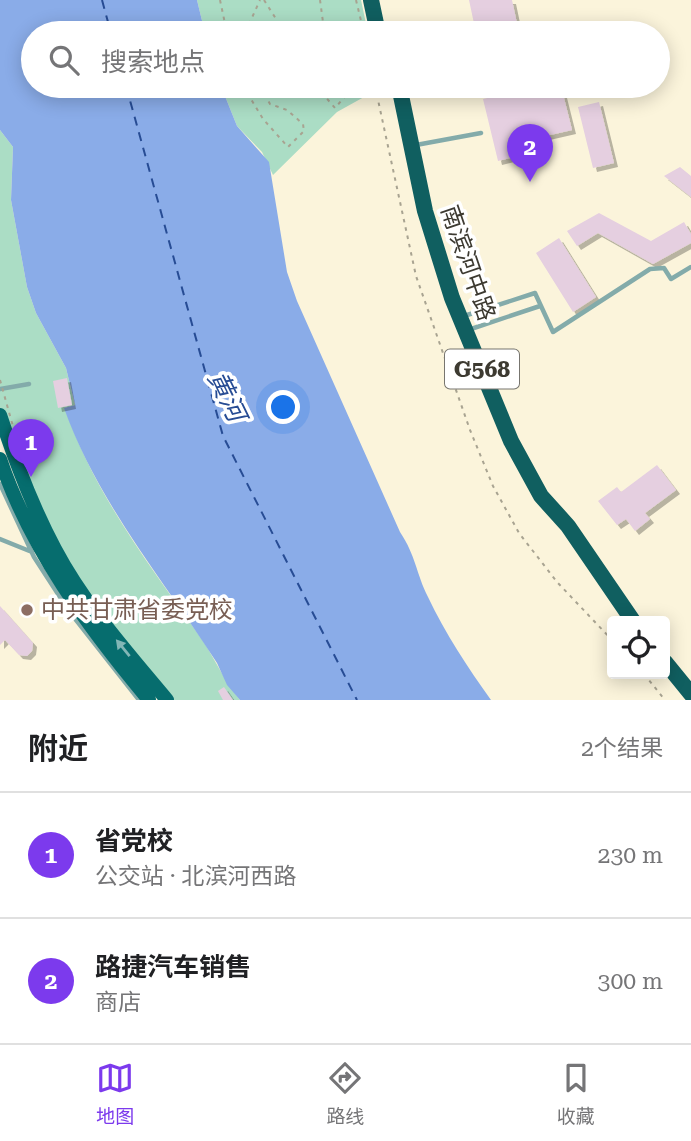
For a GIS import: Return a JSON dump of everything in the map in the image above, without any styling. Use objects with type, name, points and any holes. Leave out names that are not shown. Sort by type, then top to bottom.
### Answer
[{"type":"highway","points":[[371,0],[375,21]]},
{"type":"highway","points":[[381,0],[385,21]]},
{"type":"highway","name":"南滨河中路","points":[[393,98],[417,211],[445,302],[505,446],[551,522],[618,616]]},
{"type":"highway","name":"南滨河中路","points":[[401,98],[425,211],[463,325],[511,440],[532,482],[568,526],[630,616]]},
{"type":"highway","points":[[670,668],[691,694]]},
{"type":"highway","points":[[668,679],[687,700]]},
{"type":"main road","points":[[0,415],[19,473],[55,550],[120,645],[167,700]]},
{"type":"main road","points":[[0,459],[38,554],[149,700]]},
{"type":"lane","points":[[411,146],[481,133]]},
{"type":"lane","points":[[463,325],[535,293],[553,332],[650,270],[664,268],[671,279],[691,267]]},
{"type":"lane","points":[[463,325],[540,306]]},
{"type":"lane","points":[[0,389],[29,384]]},
{"type":"lane","points":[[0,484],[69,611],[139,700]]},
{"type":"lane","points":[[0,539],[38,554]]},
{"type":"path","points":[[220,0],[224,21]]},
{"type":"path","points":[[251,21],[262,0],[277,21]]},
{"type":"path","points":[[320,0],[324,21]]},
{"type":"path","points":[[356,0],[361,21]]},
{"type":"path","points":[[250,98],[263,120],[288,147],[304,131],[303,124],[287,110],[270,104],[267,98]]},
{"type":"path","points":[[326,98],[335,108],[344,98]]},
{"type":"path","points":[[378,98],[416,276],[470,430],[494,486],[519,533],[557,582],[607,635]]},
{"type":"path","points":[[0,380],[14,430]]},
{"type":"path","points":[[647,679],[665,700]]},
{"type":"green space","points":[[197,0],[361,0],[365,21],[202,21]]},
{"type":"green space","points":[[226,98],[362,98],[337,112],[273,175],[262,152],[237,126]]},
{"type":"green space","points":[[0,130],[13,147],[11,200],[27,287],[36,313],[66,368],[75,405],[65,408],[77,440],[125,529],[203,641],[240,700],[167,700],[55,550],[0,415]]},
{"type":"water","name":"黄河","points":[[0,0],[197,0],[202,21],[21,21],[21,98],[226,98],[237,126],[269,162],[287,272],[297,301],[428,597],[457,650],[491,700],[240,700],[227,685],[217,663],[113,508],[78,443],[64,408],[75,405],[66,368],[36,313],[27,287],[11,200],[13,147],[0,130]]},
{"type":"building","points":[[469,0],[512,0],[516,21],[473,21]]},
{"type":"building","points":[[564,98],[572,130],[524,141],[527,154],[498,161],[483,99]]},
{"type":"building","points":[[599,102],[614,163],[593,168],[578,107]]},
{"type":"building","points":[[680,167],[691,176],[691,197],[664,176]]},
{"type":"building","points":[[599,213],[651,241],[684,222],[691,234],[691,243],[653,264],[598,233],[577,246],[567,231]]},
{"type":"building","points":[[559,238],[596,297],[573,312],[536,253]]},
{"type":"building","points":[[67,378],[72,405],[58,408],[53,381]]},
{"type":"building","points":[[657,465],[676,490],[645,513],[650,519],[635,531],[626,519],[617,525],[598,501],[617,487],[621,492]]},
{"type":"building","points":[[0,606],[33,643],[32,651],[27,656],[19,655],[5,640],[0,645]]},
{"type":"building","points":[[224,687],[233,700],[223,700],[218,691]]},
{"type":"ferry route","points":[[102,0],[108,21]]},
{"type":"ferry route","points":[[129,98],[223,436],[357,700]]},
{"type":"place","name":"路捷汽车销售","points":[[530,182]]},
{"type":"place","name":"省党校","points":[[31,477]]},
{"type":"place","name":"中共甘肃省委党校","points":[[27,610]]}]
